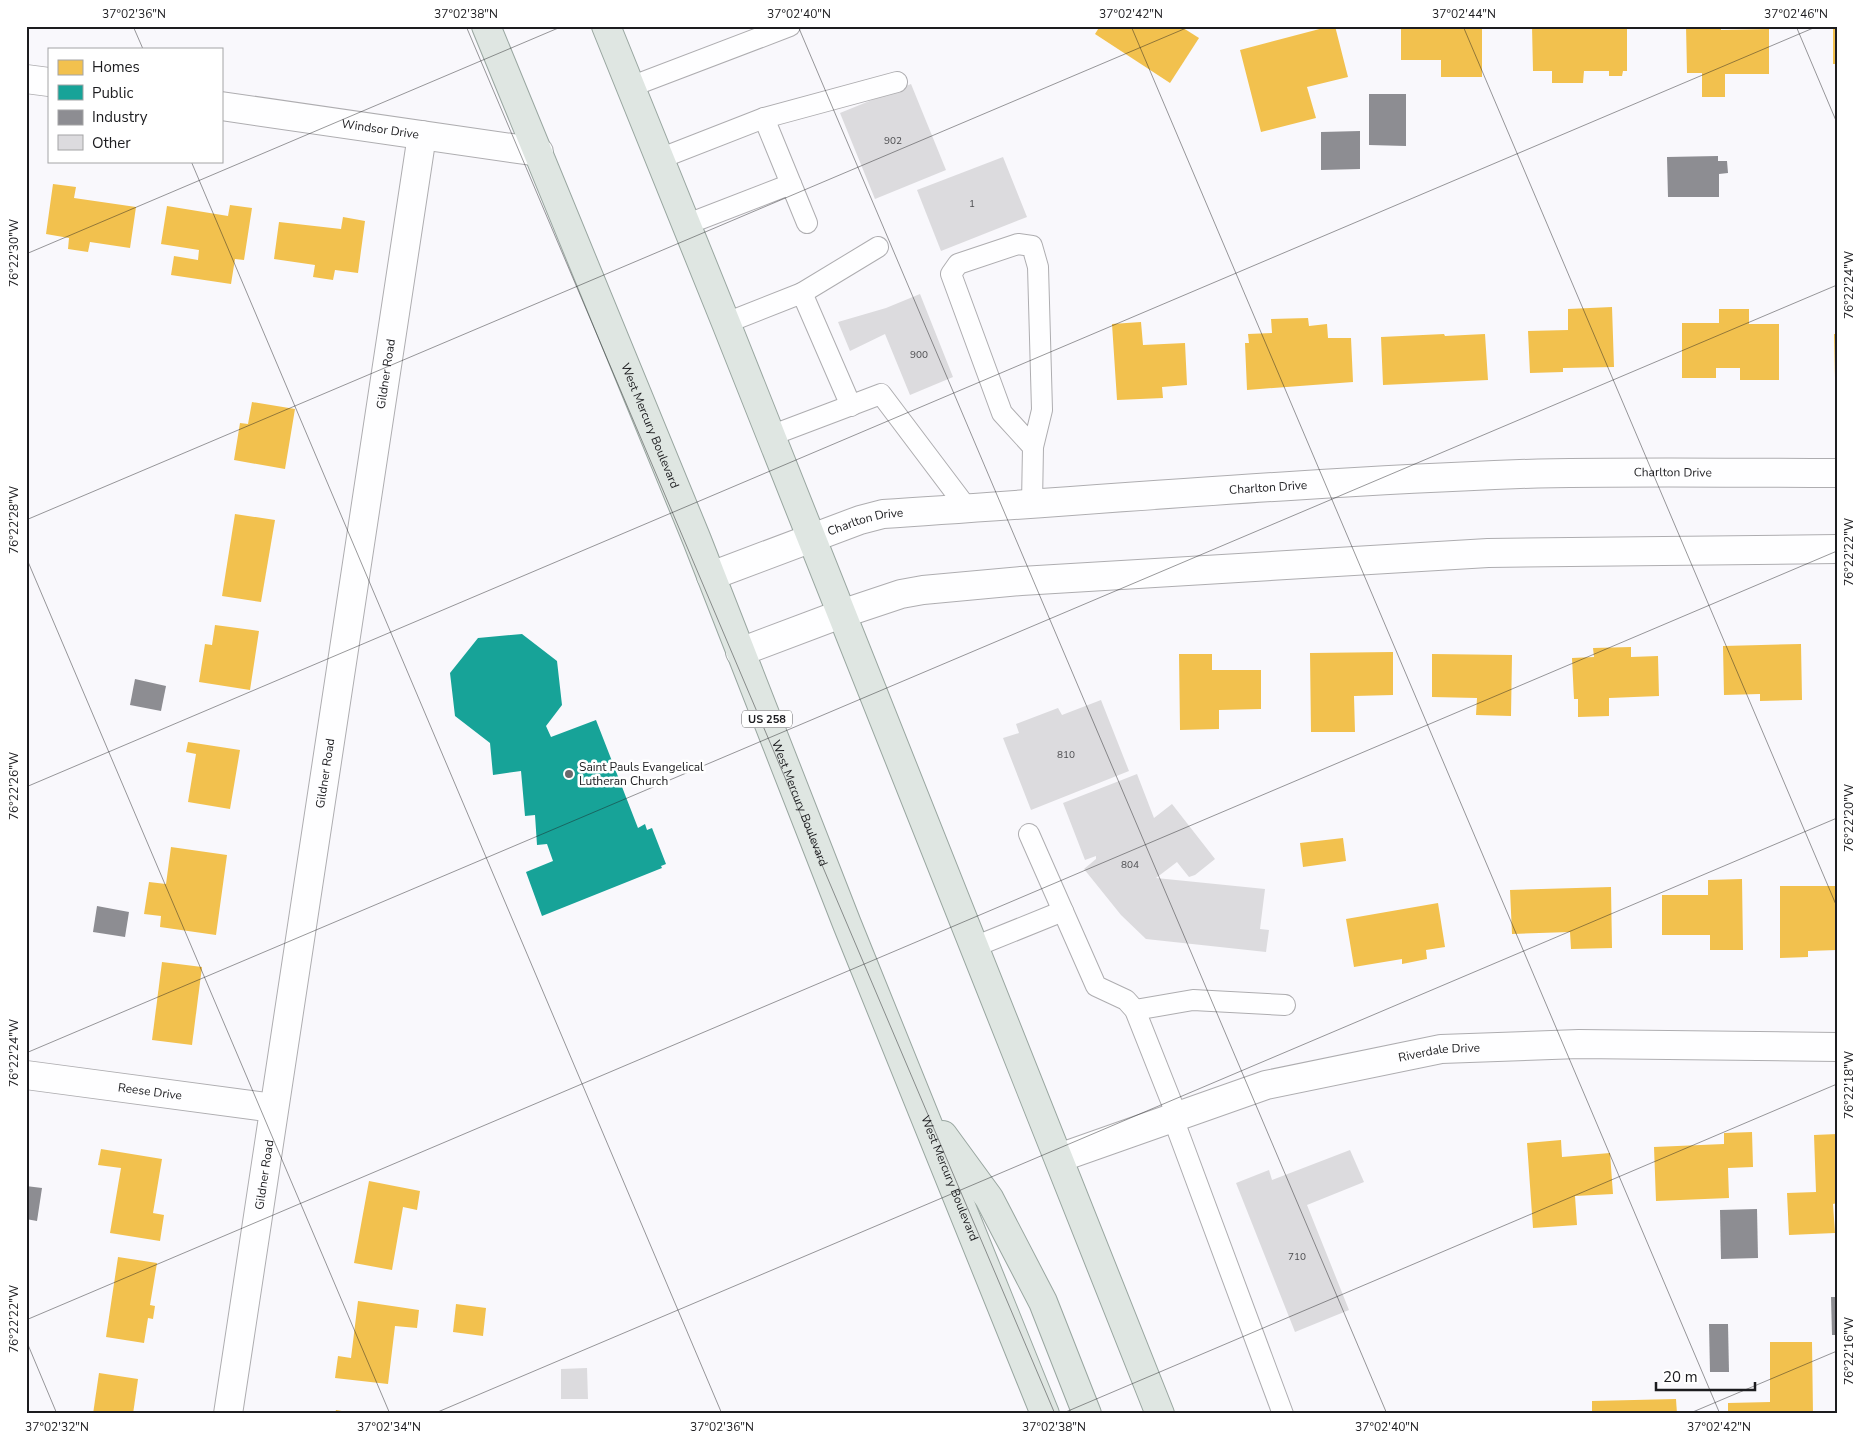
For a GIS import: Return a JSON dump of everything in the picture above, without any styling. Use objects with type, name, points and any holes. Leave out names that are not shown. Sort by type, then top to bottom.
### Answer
[{"type":"main road","name":"West Mercury Boulevard","points":[[486,26],[711,576],[1045,1414]]},
{"type":"main road","points":[[606,26],[1160,1414]]},
{"type":"main road","points":[[919,1101],[989,1198],[1044,1302],[1087,1414]]},
{"type":"street","points":[[26,79],[48,82]]},
{"type":"street","name":"Windsor Drive","points":[[222,106],[539,152]]},
{"type":"street","name":"Gildner Road","points":[[228,1414],[422,135]]},
{"type":"street","name":"Charlton Drive","points":[[711,576],[810,538],[883,514],[1162,493],[1522,474],[1837,473]]},
{"type":"street","points":[[740,652],[841,614],[901,594],[923,590],[1021,581],[1523,551],[1837,549]]},
{"type":"street","name":"Riverdale Drive","points":[[1059,1158],[1266,1085],[1440,1050],[1579,1044],[1837,1046]]},
{"type":"street","name":"Reese Drive","points":[[26,1075],[274,1108]]},
{"type":"lane","points":[[630,87],[790,26]]},
{"type":"lane","points":[[659,159],[764,118],[897,82]]},
{"type":"lane","points":[[764,118],[807,223]]},
{"type":"lane","points":[[686,225],[791,184]]},
{"type":"lane","points":[[1032,503],[1033,447],[1042,410],[1038,267],[1032,246],[1018,244],[958,264],[951,274],[1002,413],[1033,447]]},
{"type":"lane","points":[[726,323],[802,293],[878,247]]},
{"type":"lane","points":[[802,293],[851,406]]},
{"type":"lane","points":[[770,436],[881,394],[967,508]]},
{"type":"lane","points":[[1029,834],[1096,986],[1126,1000],[1135,1010],[1283,1414]]},
{"type":"lane","points":[[974,947],[1063,911]]},
{"type":"lane","points":[[1135,1010],[1193,1000],[1285,1005]]},
{"type":"building: Homes","points":[[1100,26],[1180,26],[1199,38],[1170,83],[1095,34]]},
{"type":"building: Homes","points":[[1335,26],[1348,77],[1307,87],[1316,118],[1261,132],[1240,50]]},
{"type":"building: Homes","points":[[1401,26],[1482,26],[1482,77],[1441,77],[1441,60],[1401,60]]},
{"type":"building: Homes","points":[[1532,26],[1627,26],[1627,71],[1623,71],[1622,76],[1609,76],[1609,71],[1584,71],[1583,83],[1552,83],[1552,71],[1533,71]]},
{"type":"building: Homes","points":[[1686,26],[1721,26],[1721,30],[1769,29],[1769,74],[1725,74],[1725,97],[1702,97],[1702,73],[1687,73]]},
{"type":"building: Homes","points":[[1833,26],[1837,26],[1837,64],[1833,64]]},
{"type":"building: Homes","points":[[53,184],[76,187],[74,198],[136,207],[130,248],[90,242],[88,252],[68,249],[69,238],[46,234]]},
{"type":"building: Homes","points":[[230,205],[252,208],[244,260],[235,259],[231,284],[171,275],[174,256],[198,260],[199,250],[161,244],[167,206],[228,216]]},
{"type":"building: Homes","points":[[343,217],[365,221],[358,273],[335,270],[333,280],[313,277],[315,265],[274,259],[279,222],[341,229]]},
{"type":"building: Homes","points":[[1612,307],[1614,367],[1563,368],[1563,372],[1530,373],[1528,331],[1568,330],[1568,309]]},
{"type":"building: Homes","points":[[1719,309],[1749,309],[1749,324],[1779,324],[1779,380],[1740,380],[1740,368],[1716,368],[1716,378],[1682,378],[1682,323],[1719,323]]},
{"type":"building: Homes","points":[[1308,318],[1309,326],[1327,324],[1328,338],[1351,338],[1353,382],[1247,390],[1245,343],[1249,343],[1248,334],[1272,333],[1271,319]]},
{"type":"building: Homes","points":[[1141,322],[1143,345],[1185,343],[1187,385],[1162,387],[1163,398],[1117,400],[1112,324]]},
{"type":"building: Homes","points":[[1444,334],[1445,336],[1485,334],[1488,380],[1383,385],[1381,337]]},
{"type":"building: Homes","points":[[1834,334],[1837,334],[1837,378],[1835,378]]},
{"type":"building: Homes","points":[[252,402],[295,409],[285,469],[234,460],[240,423],[248,424]]},
{"type":"building: Homes","points":[[235,514],[275,520],[261,602],[222,596]]},
{"type":"building: Homes","points":[[215,625],[259,631],[250,690],[199,682],[205,644],[212,645]]},
{"type":"building: Homes","points":[[1801,644],[1802,700],[1760,701],[1760,694],[1724,695],[1723,646]]},
{"type":"building: Homes","points":[[1631,647],[1631,657],[1658,656],[1659,696],[1609,698],[1609,716],[1578,717],[1578,699],[1574,699],[1572,658],[1594,657],[1593,648]]},
{"type":"building: Homes","points":[[1393,652],[1393,695],[1354,696],[1355,732],[1311,732],[1310,653]]},
{"type":"building: Homes","points":[[1179,654],[1212,654],[1212,670],[1261,670],[1261,709],[1219,710],[1219,729],[1180,730]]},
{"type":"building: Homes","points":[[1432,654],[1512,655],[1511,716],[1476,715],[1477,698],[1432,697]]},
{"type":"building: Homes","points":[[188,742],[240,750],[230,809],[188,802],[196,754],[186,752]]},
{"type":"building: Homes","points":[[1343,838],[1346,861],[1303,867],[1300,843]]},
{"type":"building: Homes","points":[[171,847],[227,855],[216,935],[160,927],[161,916],[144,914],[149,882],[166,884]]},
{"type":"building: Homes","points":[[1742,879],[1743,950],[1710,950],[1710,935],[1662,935],[1662,895],[1708,895],[1708,880]]},
{"type":"building: Homes","points":[[1780,886],[1837,886],[1837,950],[1808,951],[1808,957],[1780,958]]},
{"type":"building: Homes","points":[[1611,887],[1612,948],[1571,949],[1570,932],[1512,934],[1510,890]]},
{"type":"building: Homes","points":[[1438,903],[1445,947],[1426,950],[1427,959],[1402,964],[1402,959],[1354,967],[1346,919]]},
{"type":"building: Homes","points":[[162,962],[202,967],[192,1045],[152,1040]]},
{"type":"building: Homes","points":[[1752,1132],[1753,1167],[1728,1168],[1729,1198],[1656,1201],[1654,1147],[1724,1144],[1724,1133]]},
{"type":"building: Homes","points":[[1837,1134],[1837,1203],[1833,1204],[1835,1233],[1789,1235],[1787,1193],[1816,1192],[1814,1135]]},
{"type":"building: Homes","points":[[1561,1140],[1562,1157],[1610,1153],[1613,1194],[1575,1196],[1577,1225],[1533,1228],[1527,1143]]},
{"type":"building: Homes","points":[[101,1149],[162,1159],[153,1213],[164,1215],[160,1241],[110,1233],[121,1168],[98,1165]]},
{"type":"building: Homes","points":[[369,1181],[420,1191],[417,1210],[403,1207],[392,1270],[354,1263]]},
{"type":"building: Homes","points":[[118,1257],[157,1263],[150,1305],[155,1306],[153,1319],[148,1318],[144,1343],[106,1337]]},
{"type":"building: Homes","points":[[358,1301],[419,1310],[417,1328],[395,1326],[388,1384],[335,1378],[338,1356],[351,1358]]},
{"type":"building: Homes","points":[[456,1304],[486,1308],[483,1336],[453,1332]]},
{"type":"building: Homes","points":[[1770,1342],[1812,1342],[1813,1414],[1728,1414],[1728,1403],[1770,1402]]},
{"type":"building: Homes","points":[[99,1373],[138,1379],[133,1414],[93,1414]]},
{"type":"building: Homes","points":[[1676,1399],[1677,1414],[1592,1414],[1592,1401]]},
{"type":"building: Homes","points":[[336,1410],[353,1413],[353,1414],[335,1414]]},
{"type":"building: Public","name":"Saint Pauls Evangelical Lutheran Church","points":[[522,634],[557,661],[562,705],[546,726],[551,737],[596,720],[638,828],[645,824],[647,830],[652,828],[666,864],[661,866],[662,868],[542,916],[526,872],[553,861],[547,844],[537,845],[535,815],[525,816],[521,771],[493,775],[490,743],[455,716],[450,673],[478,638]]},
{"type":"building: Industry","points":[[1369,94],[1406,94],[1406,146],[1369,145]]},
{"type":"building: Industry","points":[[1360,131],[1360,169],[1321,170],[1321,132]]},
{"type":"building: Industry","points":[[1718,156],[1718,161],[1727,161],[1728,173],[1719,174],[1719,197],[1668,197],[1667,157]]},
{"type":"building: Industry","points":[[135,679],[166,686],[161,711],[130,705]]},
{"type":"building: Industry","points":[[97,906],[129,912],[125,937],[93,932]]},
{"type":"building: Industry","points":[[26,1186],[42,1188],[37,1221],[26,1219]]},
{"type":"building: Industry","points":[[1757,1209],[1758,1258],[1721,1259],[1720,1210]]},
{"type":"building: Industry","points":[[1831,1297],[1837,1297],[1837,1335],[1832,1335]]},
{"type":"building: Industry","points":[[1709,1324],[1728,1324],[1729,1372],[1710,1372]]},
{"type":"building: Other","points":[[911,84],[946,170],[875,199],[840,113]]},
{"type":"building: Other","points":[[1003,157],[1027,217],[941,251],[917,190]]},
{"type":"building: Other","points":[[920,294],[953,377],[910,395],[885,334],[850,351],[838,322],[886,308]]},
{"type":"building: Other","points":[[1101,700],[1129,771],[1031,810],[1003,738],[1019,733],[1016,724],[1058,708],[1062,715]]},
{"type":"building: Other","points":[[1137,774],[1154,818],[1172,804],[1215,859],[1195,875],[1189,877],[1177,862],[1156,878],[1265,889],[1260,929],[1269,930],[1266,952],[1146,939],[1121,915],[1084,869],[1096,859],[1096,856],[1085,860],[1063,803]]},
{"type":"building: Other","points":[[1350,1150],[1364,1182],[1307,1205],[1349,1310],[1295,1332],[1236,1183],[1269,1170],[1272,1180]]},
{"type":"building: Other","points":[[587,1368],[588,1399],[561,1399],[561,1369]]},
{"type":"place","name":"Saint Pauls Evangelical Lutheran Church","points":[[569,774]]}]
